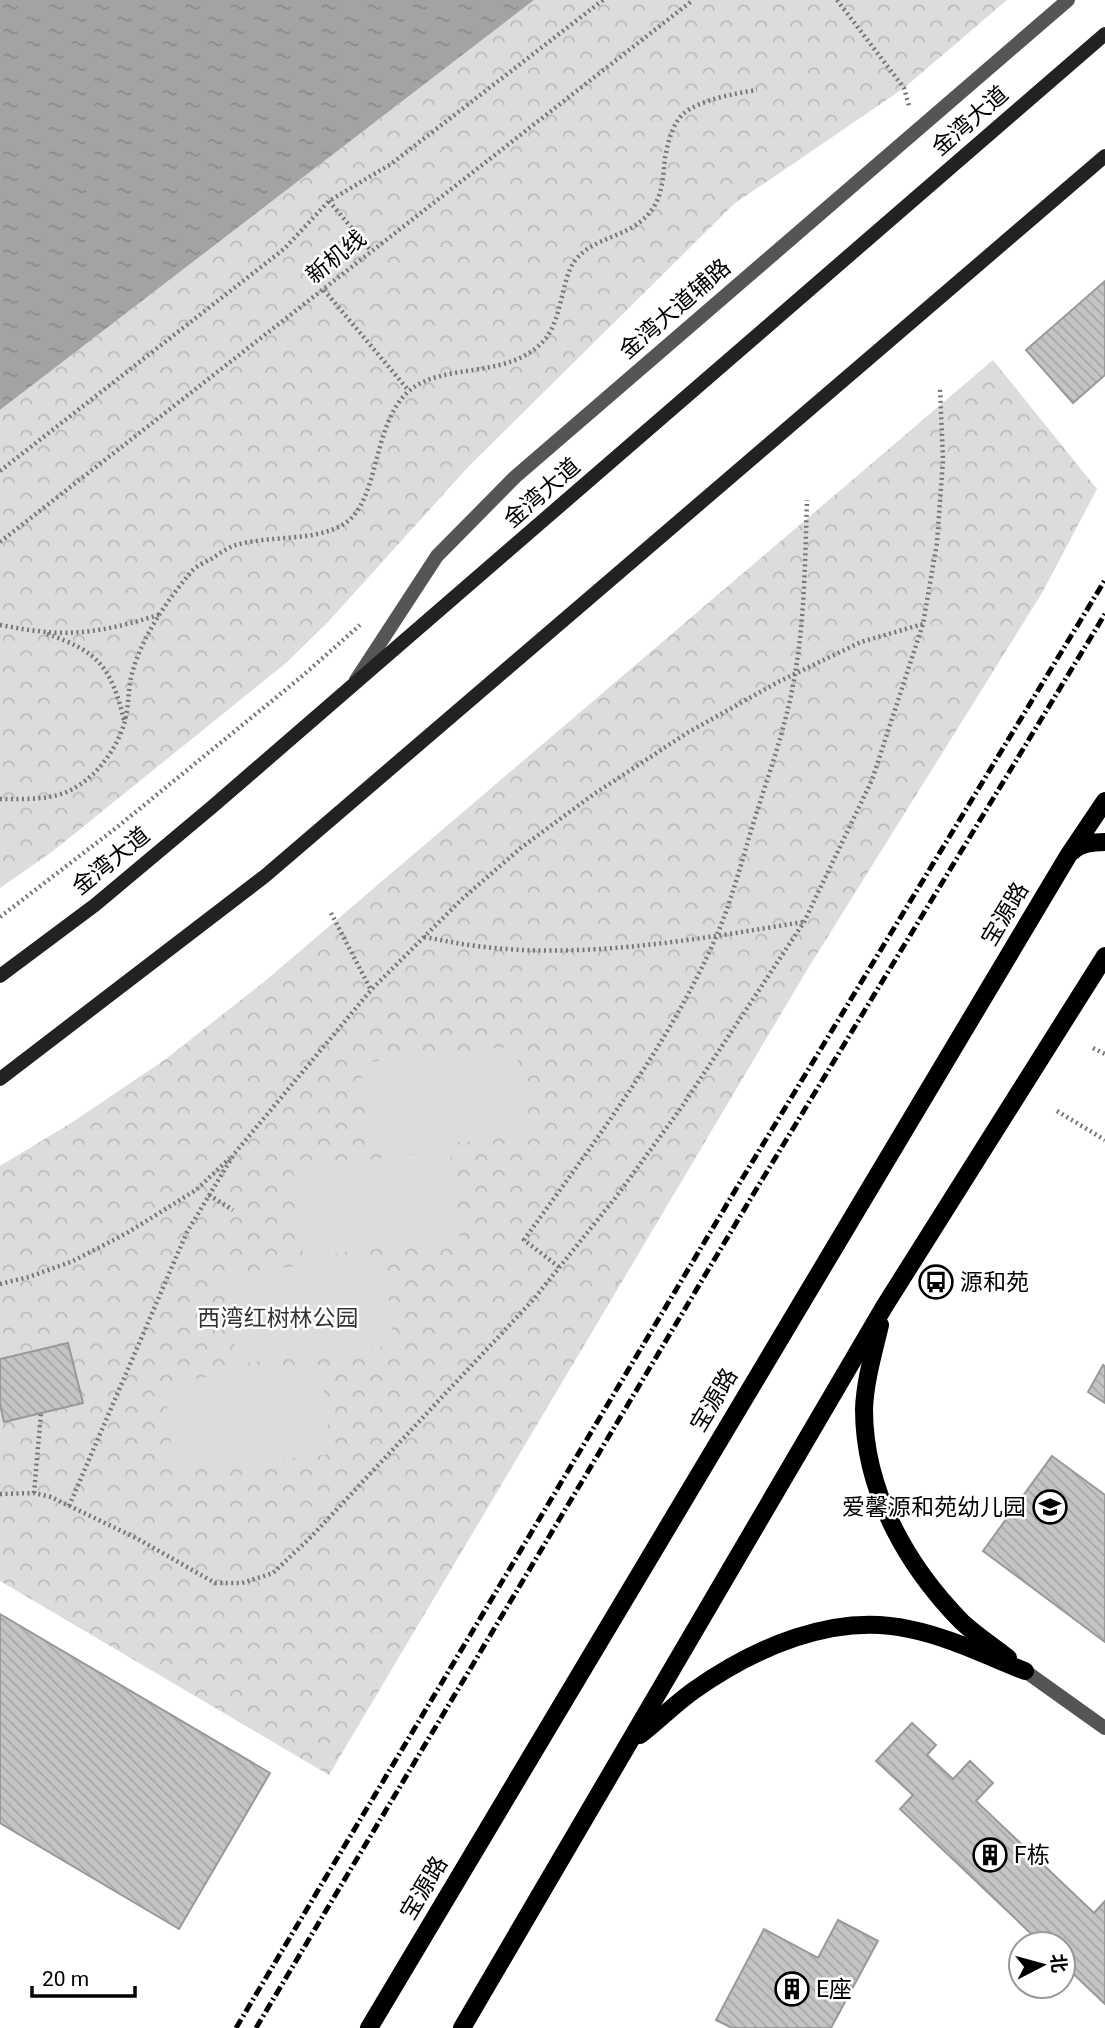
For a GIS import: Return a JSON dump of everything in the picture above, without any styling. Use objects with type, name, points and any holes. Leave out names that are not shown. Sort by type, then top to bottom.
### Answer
[{"type":"main road","name":"金湾大道","points":[[0,976],[94,905],[351,688],[1105,34]]},
{"type":"main road","points":[[0,1079],[265,876],[1105,156]]},
{"type":"main road","name":"宝源路","points":[[369,2028],[1068,856],[1105,801]]},
{"type":"main road","points":[[1068,856],[1077,847],[1093,842],[1105,842]]},
{"type":"main road","points":[[462,2028],[884,1307],[1105,957]]},
{"type":"main road","points":[[884,1307],[864,1408],[869,1452],[878,1493],[892,1528],[921,1576],[963,1623],[1025,1671]]},
{"type":"main road","points":[[629,1745],[693,1691],[742,1661],[782,1643],[839,1626],[866,1624],[908,1628],[1025,1671]]},
{"type":"street","name":"金湾大道辅路","points":[[351,688],[437,556],[515,477],[1068,0]]},
{"type":"street","points":[[1025,1671],[1105,1728]]},
{"type":"path","points":[[0,471],[284,249],[329,201],[391,164],[603,0]]},
{"type":"path","name":"新机线","points":[[0,541],[693,0]]},
{"type":"path","points":[[837,0],[904,88],[917,130]]},
{"type":"path","points":[[0,799],[34,799],[60,795],[86,781],[109,757],[125,722],[132,670],[148,636],[195,568],[234,545],[319,533],[345,523],[362,503],[384,430],[396,406],[409,391],[425,381],[519,359],[546,337],[561,306],[572,265],[581,254],[601,241],[618,236],[640,224],[655,205],[663,183],[671,131],[682,114],[704,103],[758,90]]},
{"type":"path","points":[[329,201],[371,251]]},
{"type":"path","points":[[324,290],[409,391]]},
{"type":"path","points":[[0,1494],[34,1493],[51,1497],[138,1539],[215,1583],[242,1583],[273,1573],[309,1539],[533,1300],[615,1198],[681,1108],[804,922],[872,780],[923,624],[937,543],[943,460],[940,388]]},
{"type":"path","points":[[559,1267],[524,1240],[624,1100],[674,1019],[717,936],[772,764],[795,674],[804,586],[807,500]]},
{"type":"path","points":[[39,632],[92,631],[124,625],[162,613]]},
{"type":"path","points":[[0,917],[116,828],[300,678],[369,617]]},
{"type":"path","points":[[0,1284],[73,1261],[127,1233],[196,1190],[234,1154],[371,990],[462,899],[522,848],[594,794],[687,733],[795,674],[861,642],[923,624]]},
{"type":"path","points":[[0,625],[39,632],[75,643],[103,666],[118,697],[125,722]]},
{"type":"path","points":[[331,913],[371,990]]},
{"type":"path","points":[[424,937],[478,946],[530,949],[596,948],[717,936],[804,922]]},
{"type":"path","points":[[1094,1048],[1105,1054]]},
{"type":"path","points":[[1056,1111],[1105,1140]]},
{"type":"path","points":[[69,1506],[187,1232],[234,1154]]},
{"type":"path","points":[[209,1195],[233,1210]]},
{"type":"path","points":[[34,1493],[41,1413]]},
{"type":"green space","points":[[534,0],[1007,0],[904,88],[734,204],[469,466],[328,622],[286,663],[53,851],[0,888],[0,410]]},
{"type":"green space","name":"西湾红树林公园","points":[[993,360],[1097,489],[1042,593],[807,970],[329,1775],[0,1581],[0,1166],[71,1123],[166,1059],[265,981]]},
{"type":"green space","points":[[516,1046],[527,1135],[370,1152],[360,1063]]},
{"type":"green space","points":[[450,1150],[460,1240],[303,1257],[293,1168]]},
{"type":"green space","points":[[384,1256],[394,1346],[237,1364],[227,1274]]},
{"type":"green space","points":[[321,1365],[331,1454],[174,1471],[164,1382]]},
{"type":"water","points":[[0,0],[534,0],[0,410]]},
{"type":"building","points":[[1105,281],[1105,375],[1073,403],[1026,350]]},
{"type":"building","points":[[68,1343],[83,1403],[4,1422],[0,1404],[0,1359]]},
{"type":"building","points":[[1103,1365],[1105,1366],[1105,1403],[1088,1392]]},
{"type":"building","points":[[1052,1456],[1105,1495],[1105,1642],[983,1551]]},
{"type":"building","points":[[0,1614],[270,1773],[179,1929],[0,1823]]},
{"type":"building","name":"F栋","points":[[912,1723],[936,1745],[927,1755],[953,1779],[970,1761],[993,1783],[976,1801],[1094,1913],[1105,1901],[1105,2004],[1077,1977],[1077,1930],[1027,1930],[900,1809],[913,1795],[876,1761]]},
{"type":"building","name":"E座","points":[[838,1920],[878,1941],[831,2028],[732,2028],[716,2020],[764,1929],[818,1958]]},
{"type":"railway","points":[[236,2028],[742,1179],[1105,580]]},
{"type":"railway","points":[[256,2028],[757,1188],[1105,614]]},
{"type":"place","name":"源和苑","points":[[936,1282]]},
{"type":"place","name":"爱馨源和苑幼儿园","points":[[1050,1507]]},
{"type":"place","name":"F栋","points":[[990,1855]]},
{"type":"place","name":"E座","points":[[792,1989]]}]
